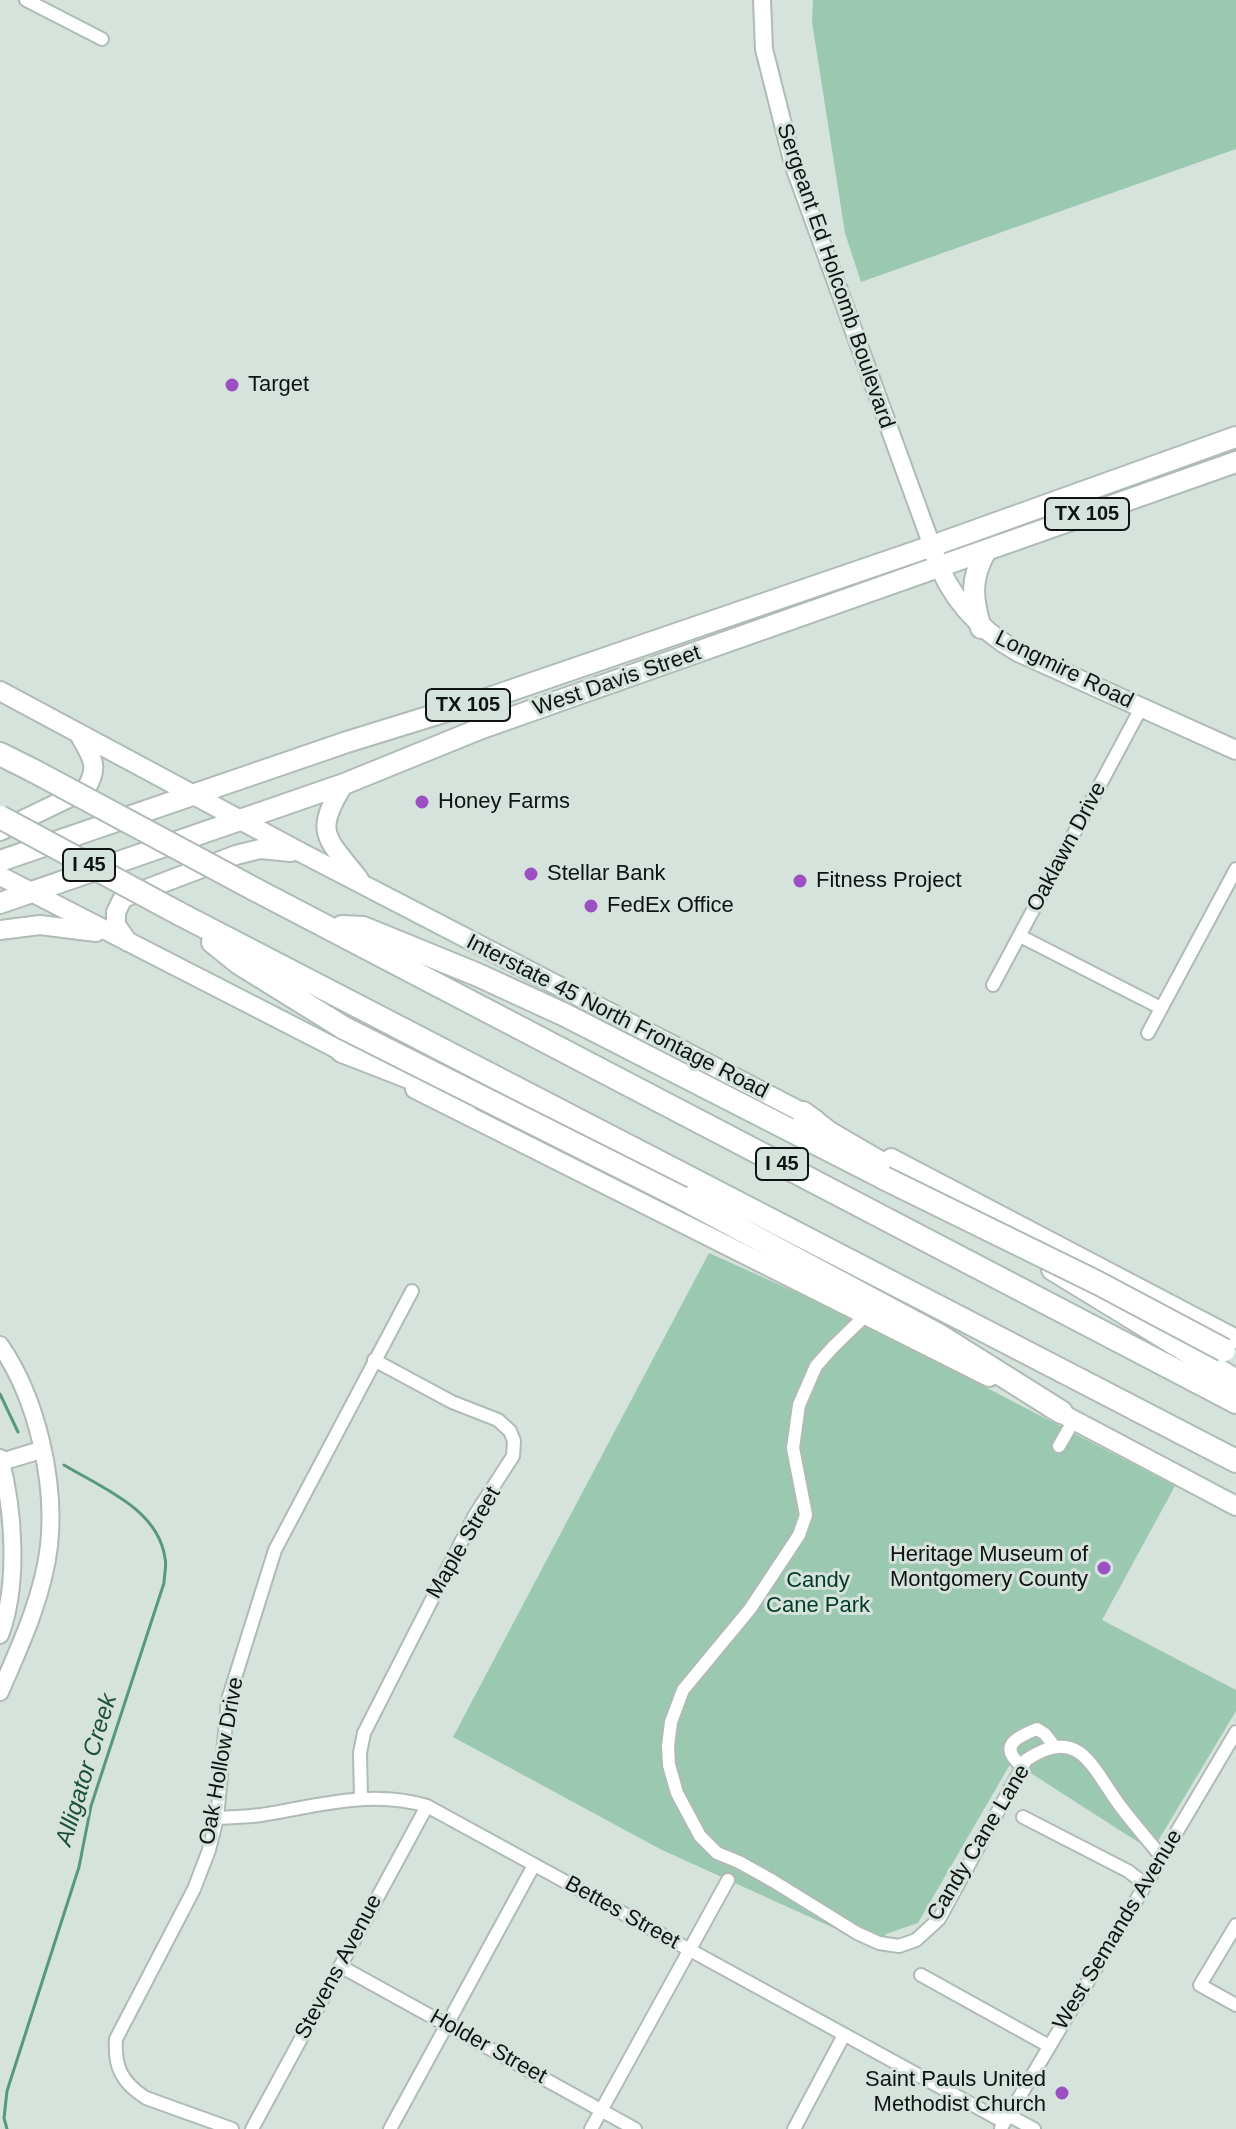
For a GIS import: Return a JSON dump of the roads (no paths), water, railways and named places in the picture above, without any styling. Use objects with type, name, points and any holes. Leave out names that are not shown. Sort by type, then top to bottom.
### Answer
[{"type":"highway","name":"I 45","points":[[0,754],[1236,1402]]},
{"type":"highway","name":"I 45","points":[[0,817],[178,913],[1236,1461]]},
{"type":"highway","points":[[178,913],[239,963],[344,1028],[682,1198],[940,1336],[1068,1416]]},
{"type":"highway","points":[[327,927],[363,928],[565,1015],[884,1178],[1232,1349]]},
{"type":"highway","points":[[342,1051],[592,1148],[853,1262]]},
{"type":"highway","points":[[803,1113],[829,1133],[909,1178],[1083,1289],[1236,1381]]},
{"type":"main road","name":"West Davis Street","points":[[0,861],[347,742],[486,699],[932,546],[1236,437]]},
{"type":"main road","name":"West Davis Street","points":[[0,903],[241,821],[344,784],[482,728],[1236,462]]},
{"type":"main road","name":"Longmire Road","points":[[932,546],[952,591],[981,628],[1018,652],[1236,750]]},
{"type":"main road","points":[[981,628],[973,591],[974,577],[986,551]]},
{"type":"main road","name":"Interstate 45 North Frontage Road","points":[[0,691],[241,821],[803,1113],[1232,1349]]},
{"type":"main road","points":[[0,831],[85,790],[93,778],[94,762],[79,734]]},
{"type":"main road","points":[[344,784],[325,823],[332,844],[363,885]]},
{"type":"main road","points":[[122,940],[116,925],[116,912],[123,898],[236,855],[260,849],[302,853]]},
{"type":"main road","points":[[0,876],[1068,1416],[1236,1506]]},
{"type":"main road","points":[[0,930],[30,925],[58,926],[122,940]]},
{"type":"street","points":[[26,0],[102,39]]},
{"type":"street","name":"Sergeant Ed Holcomb Boulevard","points":[[762,0],[764,49],[793,164],[932,546]]},
{"type":"street","name":"Oaklawn Drive","points":[[993,985],[1141,708]]},
{"type":"street","points":[[1148,1033],[1236,869]]},
{"type":"street","points":[[1020,936],[1161,1008]]},
{"type":"street","name":"Oak Hollow Drive","points":[[232,2129],[146,2098],[123,2080],[115,2054],[116,2039],[194,1889],[209,1850],[217,1818],[228,1700],[275,1550],[412,1291]]},
{"type":"street","name":"Candy Cane Lane","points":[[865,1316],[816,1366],[799,1405],[793,1448],[806,1515],[799,1535],[750,1609],[683,1690],[671,1722],[668,1746],[669,1765],[677,1793],[700,1836],[717,1853],[773,1881],[857,1933],[879,1943],[899,1946],[916,1940],[939,1919],[1026,1760],[1044,1748],[1054,1746]]},
{"type":"street","points":[[0,1345],[28,1399],[41,1450],[48,1485],[49,1546],[34,1605],[0,1692]]},
{"type":"street","name":"Maple Street","points":[[361,1797],[360,1753],[364,1733],[468,1528],[513,1456],[514,1441],[510,1431],[498,1420],[452,1402],[374,1360]]},
{"type":"street","points":[[1059,1446],[1068,1416]]},
{"type":"street","points":[[0,1635],[8,1601],[11,1527],[1,1460],[41,1450]]},
{"type":"street","points":[[8,1601],[34,1605]]},
{"type":"street","points":[[1023,1767],[1011,1757],[1009,1751],[1012,1744],[1037,1729],[1054,1746],[1070,1747],[1090,1759],[1129,1818],[1161,1856]]},
{"type":"street","name":"West Semands Avenue","points":[[1004,2122],[1161,1856],[1231,1751],[1236,1732]]},
{"type":"street","name":"Bettes Street","points":[[217,1818],[257,1816],[361,1797],[389,1798],[427,1806],[1004,2122],[1034,2129]]},
{"type":"street","name":"Stevens Avenue","points":[[252,2129],[427,1806]]},
{"type":"street","points":[[1023,1817],[1128,1871],[1145,1884]]},
{"type":"street","points":[[390,2129],[534,1865]]},
{"type":"street","points":[[591,2129],[728,1880]]},
{"type":"street","points":[[1236,1925],[1200,1985],[1236,2005]]},
{"type":"street","name":"Holder Street","points":[[340,1966],[635,2129]]},
{"type":"street","points":[[921,1975],[1049,2046]]},
{"type":"street","points":[[794,2129],[844,2035]]},
{"type":"waterway","name":"Alligator Creek","points":[[0,1394],[18,1432]]},
{"type":"waterway","name":"Alligator Creek","points":[[7,2129],[4,2118],[7,2091],[79,1867],[91,1806],[164,1583],[166,1567],[160,1541],[140,1513],[64,1465]]},
{"type":"place","name":"Target","points":[[232,385]]},
{"type":"place","name":"Honey Farms","points":[[422,802]]},
{"type":"place","name":"Stellar Bank","points":[[531,874]]},
{"type":"place","name":"Fitness Project","points":[[800,881]]},
{"type":"place","name":"FedEx Office","points":[[591,906]]},
{"type":"place","name":"Heritage Museum of Montgomery County","points":[[1104,1568]]},
{"type":"place","name":"Saint Pauls United Methodist Church","points":[[1062,2093]]},
{"type":"park label","name":"Candy Cane Park","points":[[818,1594]]}]
